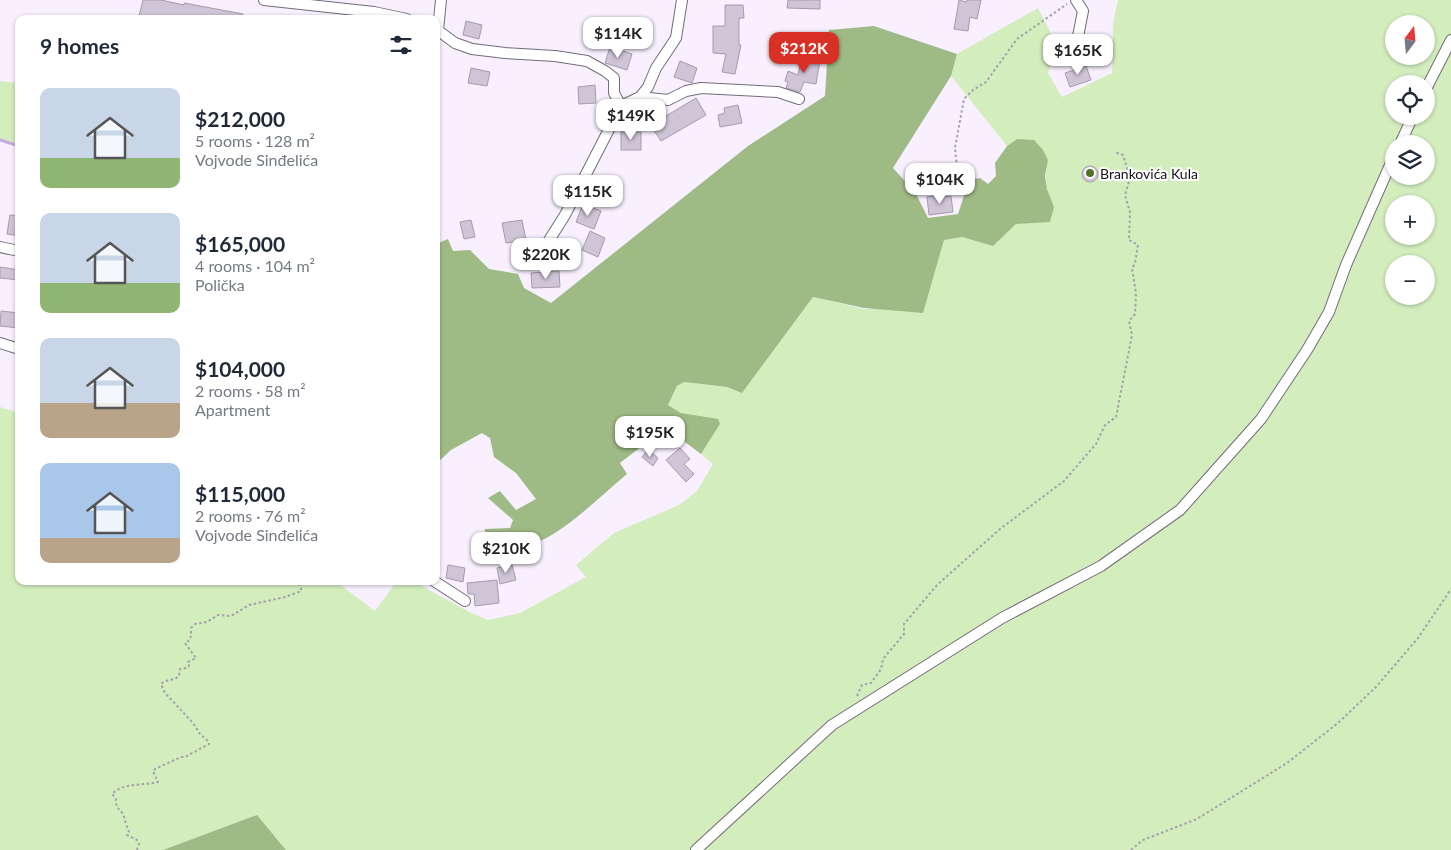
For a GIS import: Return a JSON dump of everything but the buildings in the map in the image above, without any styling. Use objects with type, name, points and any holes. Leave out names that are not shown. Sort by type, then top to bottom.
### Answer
[{"type":"street","points":[[264,0],[385,15]]},
{"type":"street","points":[[439,15],[441,0]]},
{"type":"street","points":[[541,253],[565,215],[621,106],[640,96],[648,87],[656,68],[676,38],[682,0]]},
{"type":"street","points":[[1073,0],[1083,11],[1076,52]]},
{"type":"street","points":[[440,32],[454,43],[472,49],[555,56],[587,61],[614,78],[614,93],[621,106]]},
{"type":"street","points":[[1433,75],[1451,40]]},
{"type":"street","points":[[640,96],[668,100],[686,91],[701,88],[778,92],[798,99]]},
{"type":"street","points":[[696,850],[832,725],[1002,618],[1101,566],[1180,510],[1261,419],[1307,350],[1330,312],[1346,265],[1385,176]]},
{"type":"street","points":[[0,247],[15,249]]},
{"type":"street","points":[[2,343],[15,341]]},
{"type":"street","points":[[2,343],[15,348]]},
{"type":"street","points":[[440,585],[464,600]]},
{"type":"path","points":[[959,187],[955,148],[964,99],[986,82],[1017,39],[1073,0]]},
{"type":"path","points":[[854,700],[862,685],[871,683],[881,669],[883,659],[904,634],[904,624],[937,585],[1000,528],[1064,481],[1096,444],[1105,425],[1116,417],[1132,335],[1129,321],[1135,314],[1136,293],[1132,269],[1138,245],[1129,240],[1130,212],[1125,195],[1130,178],[1129,173],[1123,156],[1114,152]]},
{"type":"path","points":[[137,850],[140,844],[137,840],[127,836],[129,831],[124,822],[123,815],[116,807],[116,799],[112,794],[134,784],[146,785],[158,782],[153,774],[155,769],[185,757],[209,744],[165,693],[161,684],[164,681],[177,678],[180,669],[189,666],[188,662],[196,658],[184,643],[192,637],[192,628],[195,624],[207,622],[218,615],[231,616],[249,605],[301,591],[299,585]]},
{"type":"path","points":[[1131,850],[1143,840],[1198,819],[1287,763],[1338,723],[1376,688],[1418,638],[1451,589]]},
{"type":"green space","points":[[1118,0],[1451,0],[1451,37],[1431,75],[1385,75],[1385,125],[1407,125],[1402,135],[1385,135],[1385,175],[1328,312],[1260,418],[1179,509],[1100,565],[831,724],[693,850],[286,850],[257,815],[163,850],[0,850],[0,407],[15,412],[15,585],[340,585],[375,611],[394,585],[420,585],[471,613],[488,620],[520,613],[586,577],[576,565],[614,533],[679,505],[697,491],[713,464],[701,454],[720,424],[681,413],[668,405],[677,386],[684,382],[727,387],[742,393],[813,297],[864,309],[885,309],[944,240],[962,237],[993,246],[1016,224],[1054,207],[1046,184],[1048,160],[1017,139],[1007,146],[951,76],[957,54],[1038,8],[1058,47],[1048,73],[1062,97],[1112,73],[1113,23]]},
{"type":"green space","points":[[874,26],[957,54],[951,76],[893,168],[915,192],[928,218],[958,214],[969,180],[980,178],[988,184],[996,176],[995,163],[1007,146],[1017,139],[1034,140],[1043,150],[1048,160],[1045,176],[1047,189],[1054,207],[1050,222],[1016,224],[993,246],[962,237],[944,240],[923,313],[864,308],[813,297],[742,393],[727,387],[684,382],[677,386],[668,405],[681,413],[718,419],[720,424],[701,454],[662,425],[655,436],[620,463],[627,474],[562,529],[538,542],[525,546],[485,551],[485,529],[510,528],[513,520],[488,498],[500,491],[516,510],[536,499],[516,473],[494,457],[490,438],[482,433],[451,450],[440,460],[440,242],[448,239],[453,251],[470,250],[489,269],[518,274],[524,288],[551,303],[748,146],[825,96],[829,30]]},
{"type":"green space","points":[[1451,43],[1451,850],[698,850],[833,726],[1056,591],[1181,511],[1213,476],[1308,351],[1385,180],[1385,185],[1435,185],[1435,135],[1406,135],[1410,125],[1435,125],[1435,75]]},
{"type":"green space","points":[[0,81],[15,83],[15,145],[0,140]]},
{"type":"green space","points":[[257,815],[286,850],[163,850]]},
{"type":"waterway","points":[[0,140],[15,145]]},
{"type":"place","name":"Brankovića Kula","points":[[1090,173]]}]
